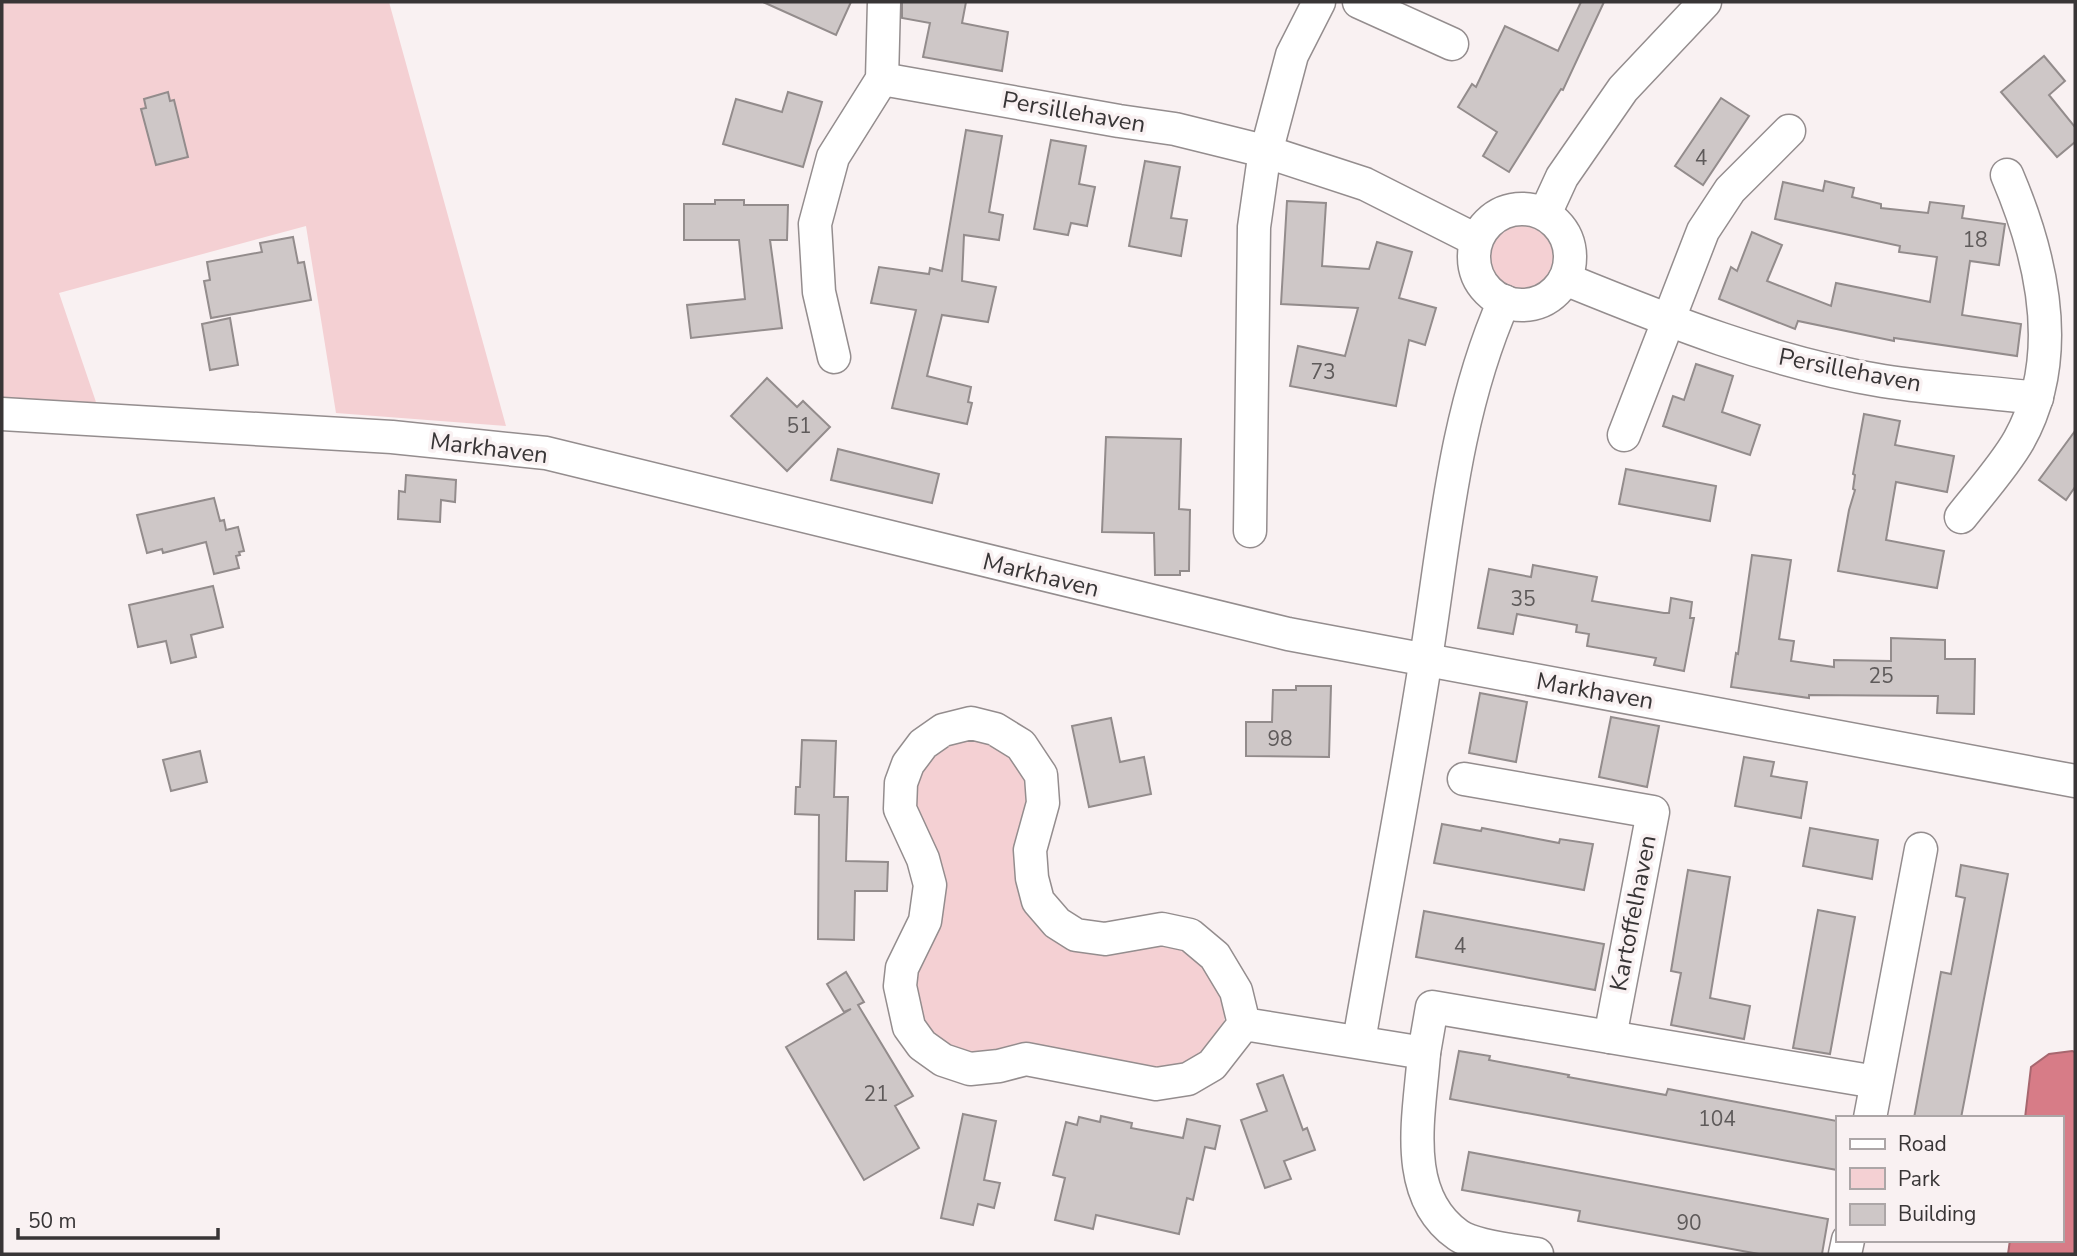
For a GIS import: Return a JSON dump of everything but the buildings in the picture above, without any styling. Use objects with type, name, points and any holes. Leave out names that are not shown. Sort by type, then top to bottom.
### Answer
[{"type":"street","points":[[834,357],[819,292],[815,224],[833,157],[882,79],[884,2]]},
{"type":"street","points":[[1250,531],[1254,227],[1264,151],[1292,55],[1319,2]]},
{"type":"street","points":[[1359,2],[1452,44]]},
{"type":"street","points":[[1545,214],[1562,177],[1623,89],[1705,2]]},
{"type":"street","name":"Persillehaven","points":[[882,79],[1175,129],[1264,151],[1365,184],[1476,240]]},
{"type":"street","points":[[1624,435],[1703,231],[1730,190],[1789,131]]},
{"type":"street","points":[[1961,517],[2019,441],[2037,398],[2043,367],[2046,321],[2038,259],[2024,213],[2007,175]]},
{"type":"street","points":[[1522,208],[1545,214],[1563,231],[1569,243],[1569,267],[1565,279],[1558,289],[1539,302],[1515,304],[1504,301],[1486,289],[1480,281],[1474,261],[1476,240],[1489,220],[1499,214],[1522,208]]},
{"type":"street","name":"Persillehaven","points":[[1565,279],[1668,321],[1754,349],[1883,381],[2037,398]]},
{"type":"street","points":[[1359,1041],[1426,661],[1461,433],[1488,337],[1504,301]]},
{"type":"street","name":"Markhaven","points":[[2,414],[391,436],[546,453],[1288,634],[2075,780]]},
{"type":"street","points":[[971,723],[995,729],[1021,745],[1041,775],[1043,803],[1030,850],[1032,878],[1038,901],[1057,923],[1076,935],[1105,939],[1162,929],[1190,935],[1215,956],[1236,991],[1244,1024],[1212,1065],[1188,1079],[1156,1084],[1026,1059],[971,1069],[943,1060],[922,1045],[909,1027],[900,986],[902,968],[925,921],[930,886],[923,859],[900,809],[904,774],[923,744],[943,730],[971,723]]},
{"type":"street","name":"Kartoffelhaven","points":[[1464,779],[1653,812],[1610,1037]]},
{"type":"street","points":[[1870,1116],[1921,849]]},
{"type":"street","points":[[1537,1254],[1460,1236],[1437,1215],[1425,1194],[1416,1157],[1424,1053],[1432,1007],[1876,1082]]},
{"type":"street","points":[[1244,1024],[1424,1053]]},
{"type":"green space","points":[[2,2],[389,2],[506,426],[336,413],[306,226],[59,293],[97,405],[2,400]]},
{"type":"green space","points":[[1516,226],[1528,226],[1544,235],[1551,245],[1551,269],[1544,279],[1528,288],[1516,288],[1505,283],[1496,274],[1491,263],[1491,251],[1496,240],[1505,231]]},
{"type":"green space","points":[[963,736],[1008,749],[1027,775],[1028,905],[1147,944],[1181,945],[1209,962],[1226,1007],[1224,1023],[1218,1038],[1194,1061],[1162,1071],[983,1055],[953,1049],[929,1032],[910,991],[923,945],[909,789],[921,759]]},
{"type":"shaded area","points":[[2075,1052],[2075,1254],[2008,1254],[2010,1242],[2063,1242],[2063,1116],[2025,1116],[2031,1067],[2049,1054]]}]
